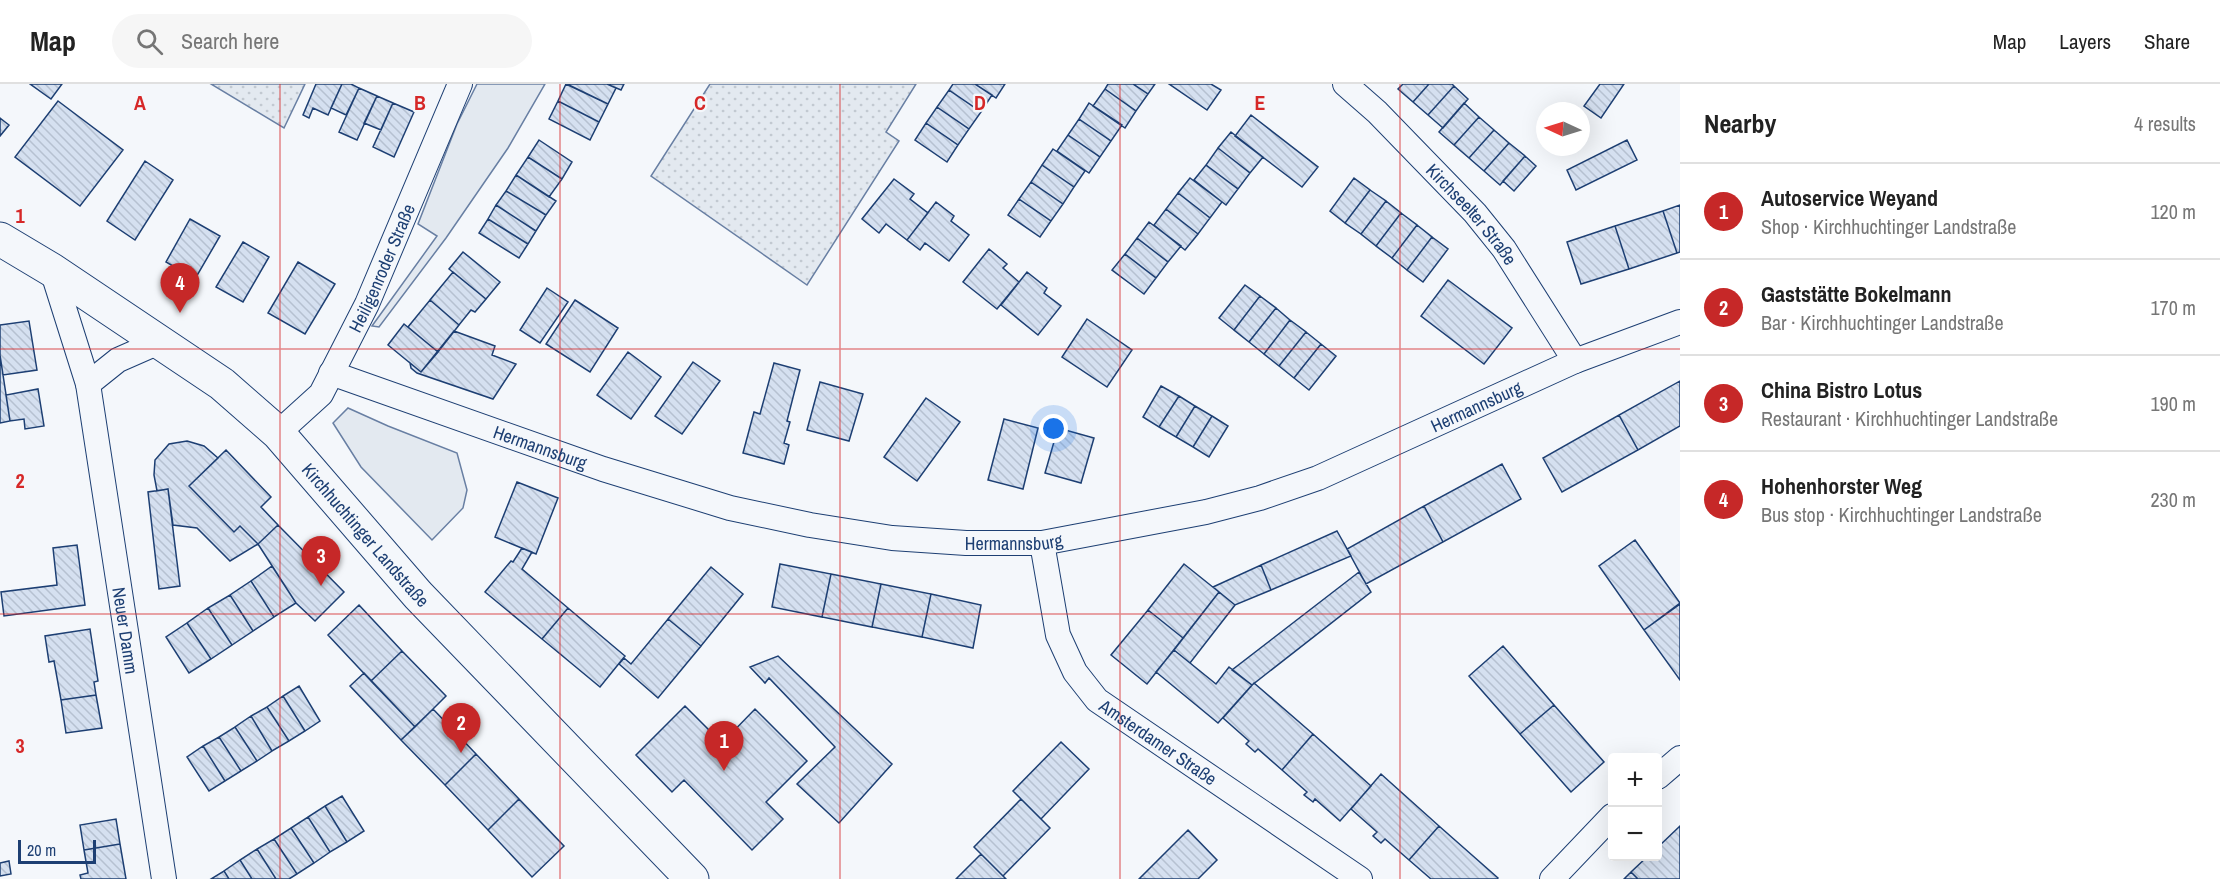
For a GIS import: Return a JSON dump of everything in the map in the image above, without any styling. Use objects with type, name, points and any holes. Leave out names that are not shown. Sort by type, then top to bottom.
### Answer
[{"type":"main road","name":"Kirchhuchtinger Landstraße","points":[[0,239],[52,270],[222,384],[278,433],[418,595],[692,879]]},
{"type":"street","name":"Heiligenroder Straße","points":[[278,433],[321,394],[367,304],[460,84]]},
{"type":"street","name":"Kirchseelter Straße","points":[[1345,84],[1377,112],[1476,213],[1504,249],[1575,361]]},
{"type":"street","name":"Neuer Damm","points":[[52,270],[88,384],[164,879]]},
{"type":"street","name":"Hermannsburg","points":[[331,373],[603,469],[730,508],[810,525],[892,538],[966,543],[1042,543],[1206,512],[1260,498],[1318,478],[1575,361],[1680,322]]},
{"type":"street","points":[[88,384],[118,360],[159,342]]},
{"type":"street","name":"Amsterdamer Straße","points":[[1042,543],[1058,635],[1075,672],[1097,700],[1360,879]]},
{"type":"street","points":[[1662,774],[1680,758]]},
{"type":"street","points":[[1552,879],[1608,820]]},
{"type":"shaded area","points":[[211,84],[305,84],[284,128]]},
{"type":"shaded area","points":[[477,84],[545,84],[508,148],[446,238],[379,327],[372,326],[437,236],[418,224],[457,124]]},
{"type":"shaded area","points":[[710,84],[916,84],[886,132],[899,141],[807,285],[651,176]]},
{"type":"shaded area","points":[[348,408],[457,453],[467,490],[463,508],[432,540],[361,467],[333,423]]},
{"type":"building","points":[[30,84],[62,84],[51,99]]},
{"type":"building","points":[[316,84],[342,84],[328,115],[313,108],[309,118],[303,115]]},
{"type":"building","points":[[342,84],[351,84],[359,88],[346,115],[331,108]]},
{"type":"building","points":[[566,84],[608,104],[599,122],[558,101]]},
{"type":"building","points":[[567,84],[607,84],[616,88],[608,104]]},
{"type":"building","points":[[607,84],[624,84],[621,90]]},
{"type":"building","points":[[953,84],[975,84],[992,95],[981,112],[949,90]]},
{"type":"building","points":[[975,84],[1005,84],[996,98]]},
{"type":"building","points":[[1108,84],[1133,84],[1148,94],[1136,111],[1105,89]]},
{"type":"building","points":[[1133,84],[1155,84],[1148,94]]},
{"type":"building","points":[[1169,84],[1211,84],[1221,90],[1207,110]]},
{"type":"building","points":[[1403,84],[1429,84],[1413,102],[1398,89]]},
{"type":"building","points":[[1429,84],[1452,84],[1454,86],[1428,115],[1413,102]]},
{"type":"building","points":[[1600,84],[1624,84],[1601,118],[1590,110],[1590,102],[1587,102]]},
{"type":"building","points":[[1454,86],[1468,99],[1443,128],[1428,115]]},
{"type":"building","points":[[359,88],[377,96],[357,140],[339,132]]},
{"type":"building","points":[[1105,89],[1136,111],[1125,128],[1093,106]]},
{"type":"building","points":[[949,90],[981,112],[969,129],[937,107]]},
{"type":"building","points":[[377,96],[393,103],[381,130],[364,123]]},
{"type":"building","points":[[58,101],[123,150],[80,206],[15,157]]},
{"type":"building","points":[[558,101],[599,122],[590,140],[549,119]]},
{"type":"building","points":[[393,103],[414,112],[394,157],[373,147]]},
{"type":"building","points":[[1089,103],[1122,125],[1111,141],[1079,119]]},
{"type":"building","points":[[1464,103],[1479,117],[1454,145],[1439,132]]},
{"type":"building","points":[[937,107],[969,129],[958,145],[926,123]]},
{"type":"building","points":[[1251,115],[1318,167],[1302,187],[1235,136]]},
{"type":"building","points":[[1479,117],[1494,130],[1469,158],[1454,145]]},
{"type":"building","points":[[0,118],[9,125],[0,136]]},
{"type":"building","points":[[1079,119],[1111,141],[1100,157],[1068,135]]},
{"type":"building","points":[[926,123],[958,145],[947,162],[915,140]]},
{"type":"building","points":[[1494,130],[1509,143],[1484,171],[1469,158]]},
{"type":"building","points":[[1231,132],[1263,157],[1250,173],[1218,148]]},
{"type":"building","points":[[1068,135],[1100,157],[1089,173],[1057,151]]},
{"type":"building","points":[[539,140],[572,162],[562,179],[528,157]]},
{"type":"building","points":[[1627,140],[1637,160],[1576,190],[1567,170]]},
{"type":"building","points":[[1509,143],[1525,156],[1500,185],[1484,171]]},
{"type":"building","points":[[1218,148],[1250,173],[1238,189],[1206,165]]},
{"type":"building","points":[[1053,149],[1085,171],[1074,187],[1042,165]]},
{"type":"building","points":[[1525,156],[1536,166],[1514,191],[1503,181]]},
{"type":"building","points":[[528,157],[562,179],[549,197],[516,175]]},
{"type":"building","points":[[145,161],[173,180],[135,240],[107,221]]},
{"type":"building","points":[[1042,165],[1074,187],[1063,204],[1031,182]]},
{"type":"building","points":[[1206,165],[1238,189],[1226,205],[1194,180]]},
{"type":"building","points":[[516,175],[556,201],[546,215],[506,191]]},
{"type":"building","points":[[1190,178],[1222,202],[1210,218],[1178,193]]},
{"type":"building","points":[[1354,178],[1370,190],[1345,223],[1330,211]]},
{"type":"building","points":[[894,179],[914,194],[910,199],[928,213],[907,240],[886,224],[879,233],[862,219]]},
{"type":"building","points":[[1031,182],[1063,204],[1051,221],[1019,199]]},
{"type":"building","points":[[1370,190],[1386,201],[1361,234],[1345,223]]},
{"type":"building","points":[[506,191],[546,215],[536,231],[496,205]]},
{"type":"building","points":[[1178,193],[1210,218],[1198,234],[1166,209]]},
{"type":"building","points":[[1019,199],[1051,221],[1040,237],[1008,215]]},
{"type":"building","points":[[1386,201],[1401,213],[1376,246],[1361,234]]},
{"type":"building","points":[[936,202],[954,216],[951,221],[969,235],[949,261],[925,243],[920,250],[907,240]]},
{"type":"building","points":[[496,205],[536,231],[528,244],[488,219]]},
{"type":"building","points":[[1680,205],[1680,252],[1677,253],[1663,211]]},
{"type":"building","points":[[1166,209],[1198,234],[1185,250],[1154,225]]},
{"type":"building","points":[[1663,211],[1677,253],[1629,269],[1615,226]]},
{"type":"building","points":[[1401,213],[1417,225],[1392,258],[1376,246]]},
{"type":"building","points":[[190,219],[220,236],[195,279],[166,262]]},
{"type":"building","points":[[488,219],[528,244],[519,258],[479,233]]},
{"type":"building","points":[[1149,222],[1181,246],[1168,262],[1137,238]]},
{"type":"building","points":[[1417,225],[1432,237],[1407,270],[1392,258]]},
{"type":"building","points":[[1615,226],[1629,269],[1581,284],[1567,242]]},
{"type":"building","points":[[1432,237],[1448,249],[1423,282],[1407,270]]},
{"type":"building","points":[[1137,238],[1168,262],[1156,278],[1125,254]]},
{"type":"building","points":[[243,242],[269,257],[243,302],[216,287]]},
{"type":"building","points":[[989,249],[1007,264],[1003,268],[1019,282],[997,309],[963,282]]},
{"type":"building","points":[[463,252],[500,282],[486,299],[449,269]]},
{"type":"building","points":[[1125,254],[1156,278],[1144,294],[1112,270]]},
{"type":"building","points":[[298,262],[335,284],[305,334],[268,313]]},
{"type":"building","points":[[453,272],[486,299],[475,312],[471,310],[459,325],[430,300]]},
{"type":"building","points":[[1027,272],[1047,288],[1044,293],[1061,306],[1038,335],[1001,305]]},
{"type":"building","points":[[1448,280],[1512,328],[1484,364],[1421,316]]},
{"type":"building","points":[[1245,285],[1260,296],[1234,330],[1219,318]]},
{"type":"building","points":[[547,288],[568,302],[540,343],[520,330]]},
{"type":"building","points":[[1260,296],[1276,308],[1249,342],[1234,330]]},
{"type":"building","points":[[430,300],[459,325],[438,352],[408,327]]},
{"type":"building","points":[[575,300],[618,328],[590,372],[546,344]]},
{"type":"building","points":[[1276,308],[1290,320],[1264,354],[1249,342]]},
{"type":"building","points":[[1087,319],[1132,350],[1107,387],[1062,357]]},
{"type":"building","points":[[1290,320],[1306,332],[1279,366],[1264,354]]},
{"type":"building","points":[[29,321],[37,370],[3,375],[0,325]]},
{"type":"building","points":[[404,324],[438,352],[421,372],[388,345]]},
{"type":"building","points":[[454,331],[495,346],[492,355],[516,364],[493,399],[417,373],[411,368],[410,363],[421,372]]},
{"type":"building","points":[[1306,332],[1321,344],[1294,378],[1279,366]]},
{"type":"building","points":[[1321,344],[1336,356],[1309,390],[1294,378]]},
{"type":"building","points":[[628,352],[661,377],[631,419],[597,395]]},
{"type":"building","points":[[0,355],[10,421],[0,423]]},
{"type":"building","points":[[693,362],[720,381],[682,434],[655,416]]},
{"type":"building","points":[[774,363],[800,370],[787,421],[790,422],[784,443],[789,445],[784,464],[743,453],[754,412],[760,414]]},
{"type":"building","points":[[1680,381],[1680,426],[1638,450],[1619,415]]},
{"type":"building","points":[[820,382],[863,394],[849,441],[807,430]]},
{"type":"building","points":[[1161,386],[1179,396],[1159,427],[1143,417]]},
{"type":"building","points":[[38,389],[44,426],[25,429],[24,419],[10,421],[6,395]]},
{"type":"building","points":[[1179,396],[1195,406],[1176,437],[1159,427]]},
{"type":"building","points":[[926,398],[960,422],[917,481],[884,457]]},
{"type":"building","points":[[1195,406],[1212,416],[1193,447],[1176,437]]},
{"type":"building","points":[[1619,415],[1638,450],[1562,492],[1543,458]]},
{"type":"building","points":[[1212,416],[1228,426],[1209,457],[1193,447]]},
{"type":"building","points":[[1004,419],[1038,428],[1023,489],[988,480]]},
{"type":"building","points":[[1058,428],[1094,438],[1081,483],[1045,473]]},
{"type":"building","points":[[187,441],[204,446],[218,458],[189,486],[234,532],[240,526],[258,544],[230,561],[197,528],[173,525],[168,489],[157,491],[154,475],[155,460],[169,444]]},
{"type":"building","points":[[226,450],[271,497],[261,507],[278,525],[258,544],[240,526],[234,532],[189,486]]},
{"type":"building","points":[[1502,464],[1521,499],[1443,542],[1424,506]]},
{"type":"building","points":[[517,482],[558,498],[536,554],[495,537]]},
{"type":"building","points":[[168,489],[180,586],[159,589],[148,492]]},
{"type":"building","points":[[1424,506],[1443,542],[1366,584],[1347,549]]},
{"type":"building","points":[[278,525],[344,592],[315,621],[296,603],[258,544]]},
{"type":"building","points":[[1337,531],[1351,556],[1271,590],[1261,565]]},
{"type":"building","points":[[1635,540],[1680,603],[1644,630],[1599,566]]},
{"type":"building","points":[[77,545],[85,605],[4,616],[1,592],[57,585],[53,548]]},
{"type":"building","points":[[522,548],[532,552],[522,569],[568,608],[542,639],[485,592],[511,561],[513,562]]},
{"type":"building","points":[[780,564],[831,574],[822,617],[772,607]]},
{"type":"building","points":[[1184,564],[1219,592],[1183,638],[1148,610]]},
{"type":"building","points":[[1261,565],[1271,590],[1235,605],[1213,587]]},
{"type":"building","points":[[272,566],[296,603],[274,617],[251,581]]},
{"type":"building","points":[[711,567],[743,594],[701,646],[668,619]]},
{"type":"building","points":[[1359,572],[1371,592],[1252,685],[1232,670]]},
{"type":"building","points":[[831,574],[881,584],[872,627],[822,617]]},
{"type":"building","points":[[251,581],[274,617],[253,631],[230,595]]},
{"type":"building","points":[[881,584],[931,594],[922,637],[872,627]]},
{"type":"building","points":[[1219,592],[1235,605],[1190,663],[1174,650]]},
{"type":"building","points":[[931,594],[981,605],[973,648],[922,637]]},
{"type":"building","points":[[230,595],[253,631],[232,645],[208,608]]},
{"type":"building","points":[[1680,604],[1680,680],[1644,630]]},
{"type":"building","points":[[359,605],[402,651],[371,681],[328,635]]},
{"type":"building","points":[[208,608],[232,645],[211,659],[187,623]]},
{"type":"building","points":[[568,608],[625,656],[600,687],[542,639]]},
{"type":"building","points":[[1148,610],[1183,638],[1147,684],[1111,655]]},
{"type":"building","points":[[668,619],[701,646],[658,698],[619,664],[624,658],[631,664]]},
{"type":"building","points":[[187,623],[211,659],[189,673],[166,637]]},
{"type":"building","points":[[90,629],[98,681],[94,682],[96,695],[61,700],[54,661],[49,662],[45,636]]},
{"type":"building","points":[[1503,646],[1554,705],[1520,734],[1469,676]]},
{"type":"building","points":[[1174,650],[1216,684],[1229,667],[1252,685],[1218,723],[1156,672]]},
{"type":"building","points":[[402,651],[446,696],[415,727],[371,681]]},
{"type":"building","points":[[778,656],[892,764],[839,823],[797,784],[835,747],[769,678],[765,683],[750,667]]},
{"type":"building","points":[[364,673],[415,727],[401,740],[350,686]]},
{"type":"building","points":[[1254,683],[1313,734],[1282,770],[1258,749],[1255,752],[1246,744],[1249,741],[1223,718]]},
{"type":"building","points":[[299,686],[320,721],[305,731],[283,696]]},
{"type":"building","points":[[96,695],[102,728],[66,733],[61,700]]},
{"type":"building","points":[[283,696],[305,731],[289,741],[267,707]]},
{"type":"building","points":[[1554,705],[1604,762],[1571,792],[1520,734]]},
{"type":"building","points":[[685,706],[722,743],[755,709],[807,761],[766,802],[783,819],[752,850],[684,780],[672,792],[636,755]]},
{"type":"building","points":[[267,707],[289,741],[272,751],[251,716]]},
{"type":"building","points":[[433,709],[476,754],[445,785],[401,740]]},
{"type":"building","points":[[251,716],[272,751],[257,761],[235,727]]},
{"type":"building","points":[[235,727],[257,761],[241,771],[219,737]]},
{"type":"building","points":[[1313,734],[1371,786],[1340,821],[1315,799],[1313,802],[1304,795],[1307,792],[1282,770]]},
{"type":"building","points":[[219,737],[241,771],[225,781],[203,746]]},
{"type":"building","points":[[1061,742],[1089,769],[1041,819],[1013,791]]},
{"type":"building","points":[[203,746],[225,781],[209,791],[187,757]]},
{"type":"building","points":[[476,754],[519,799],[488,830],[445,785]]},
{"type":"building","points":[[1381,774],[1439,826],[1409,860],[1385,839],[1381,843],[1373,836],[1377,832],[1351,809]]},
{"type":"building","points":[[342,796],[364,831],[347,842],[325,806]]},
{"type":"building","points":[[519,799],[564,846],[532,877],[488,830]]},
{"type":"building","points":[[1021,799],[1050,828],[1003,876],[974,847]]},
{"type":"building","points":[[325,806],[347,842],[330,852],[308,817]]},
{"type":"building","points":[[308,817],[330,852],[314,863],[291,828]]},
{"type":"building","points":[[116,819],[120,844],[84,850],[80,825]]},
{"type":"building","points":[[1439,826],[1498,878],[1431,879],[1409,860]]},
{"type":"building","points":[[1680,826],[1680,879],[1638,879],[1631,872],[1643,861],[1662,861],[1662,843]]},
{"type":"building","points":[[291,828],[314,863],[297,874],[274,839]]},
{"type":"building","points":[[1188,830],[1217,860],[1198,879],[1139,879]]},
{"type":"building","points":[[274,839],[297,874],[289,879],[276,879],[257,849]]},
{"type":"building","points":[[120,844],[126,879],[81,879],[80,875],[88,873],[84,850]]},
{"type":"building","points":[[257,849],[276,879],[252,879],[240,860]]},
{"type":"building","points":[[981,854],[1006,879],[956,879]]},
{"type":"building","points":[[240,860],[252,879],[229,879],[224,871]]},
{"type":"building","points":[[9,861],[11,874],[0,876],[0,863]]},
{"type":"building","points":[[224,871],[229,879],[211,879]]},
{"type":"building","points":[[1631,872],[1638,879],[1624,879]]},
{"type":"place","name":"Hohenhorster Weg","points":[[180,313]]},
{"type":"place","name":"China Bistro Lotus","points":[[321,586]]},
{"type":"place","name":"Gaststätte Bokelmann","points":[[461,753]]},
{"type":"place","name":"Autoservice Weyand","points":[[724,771]]}]
